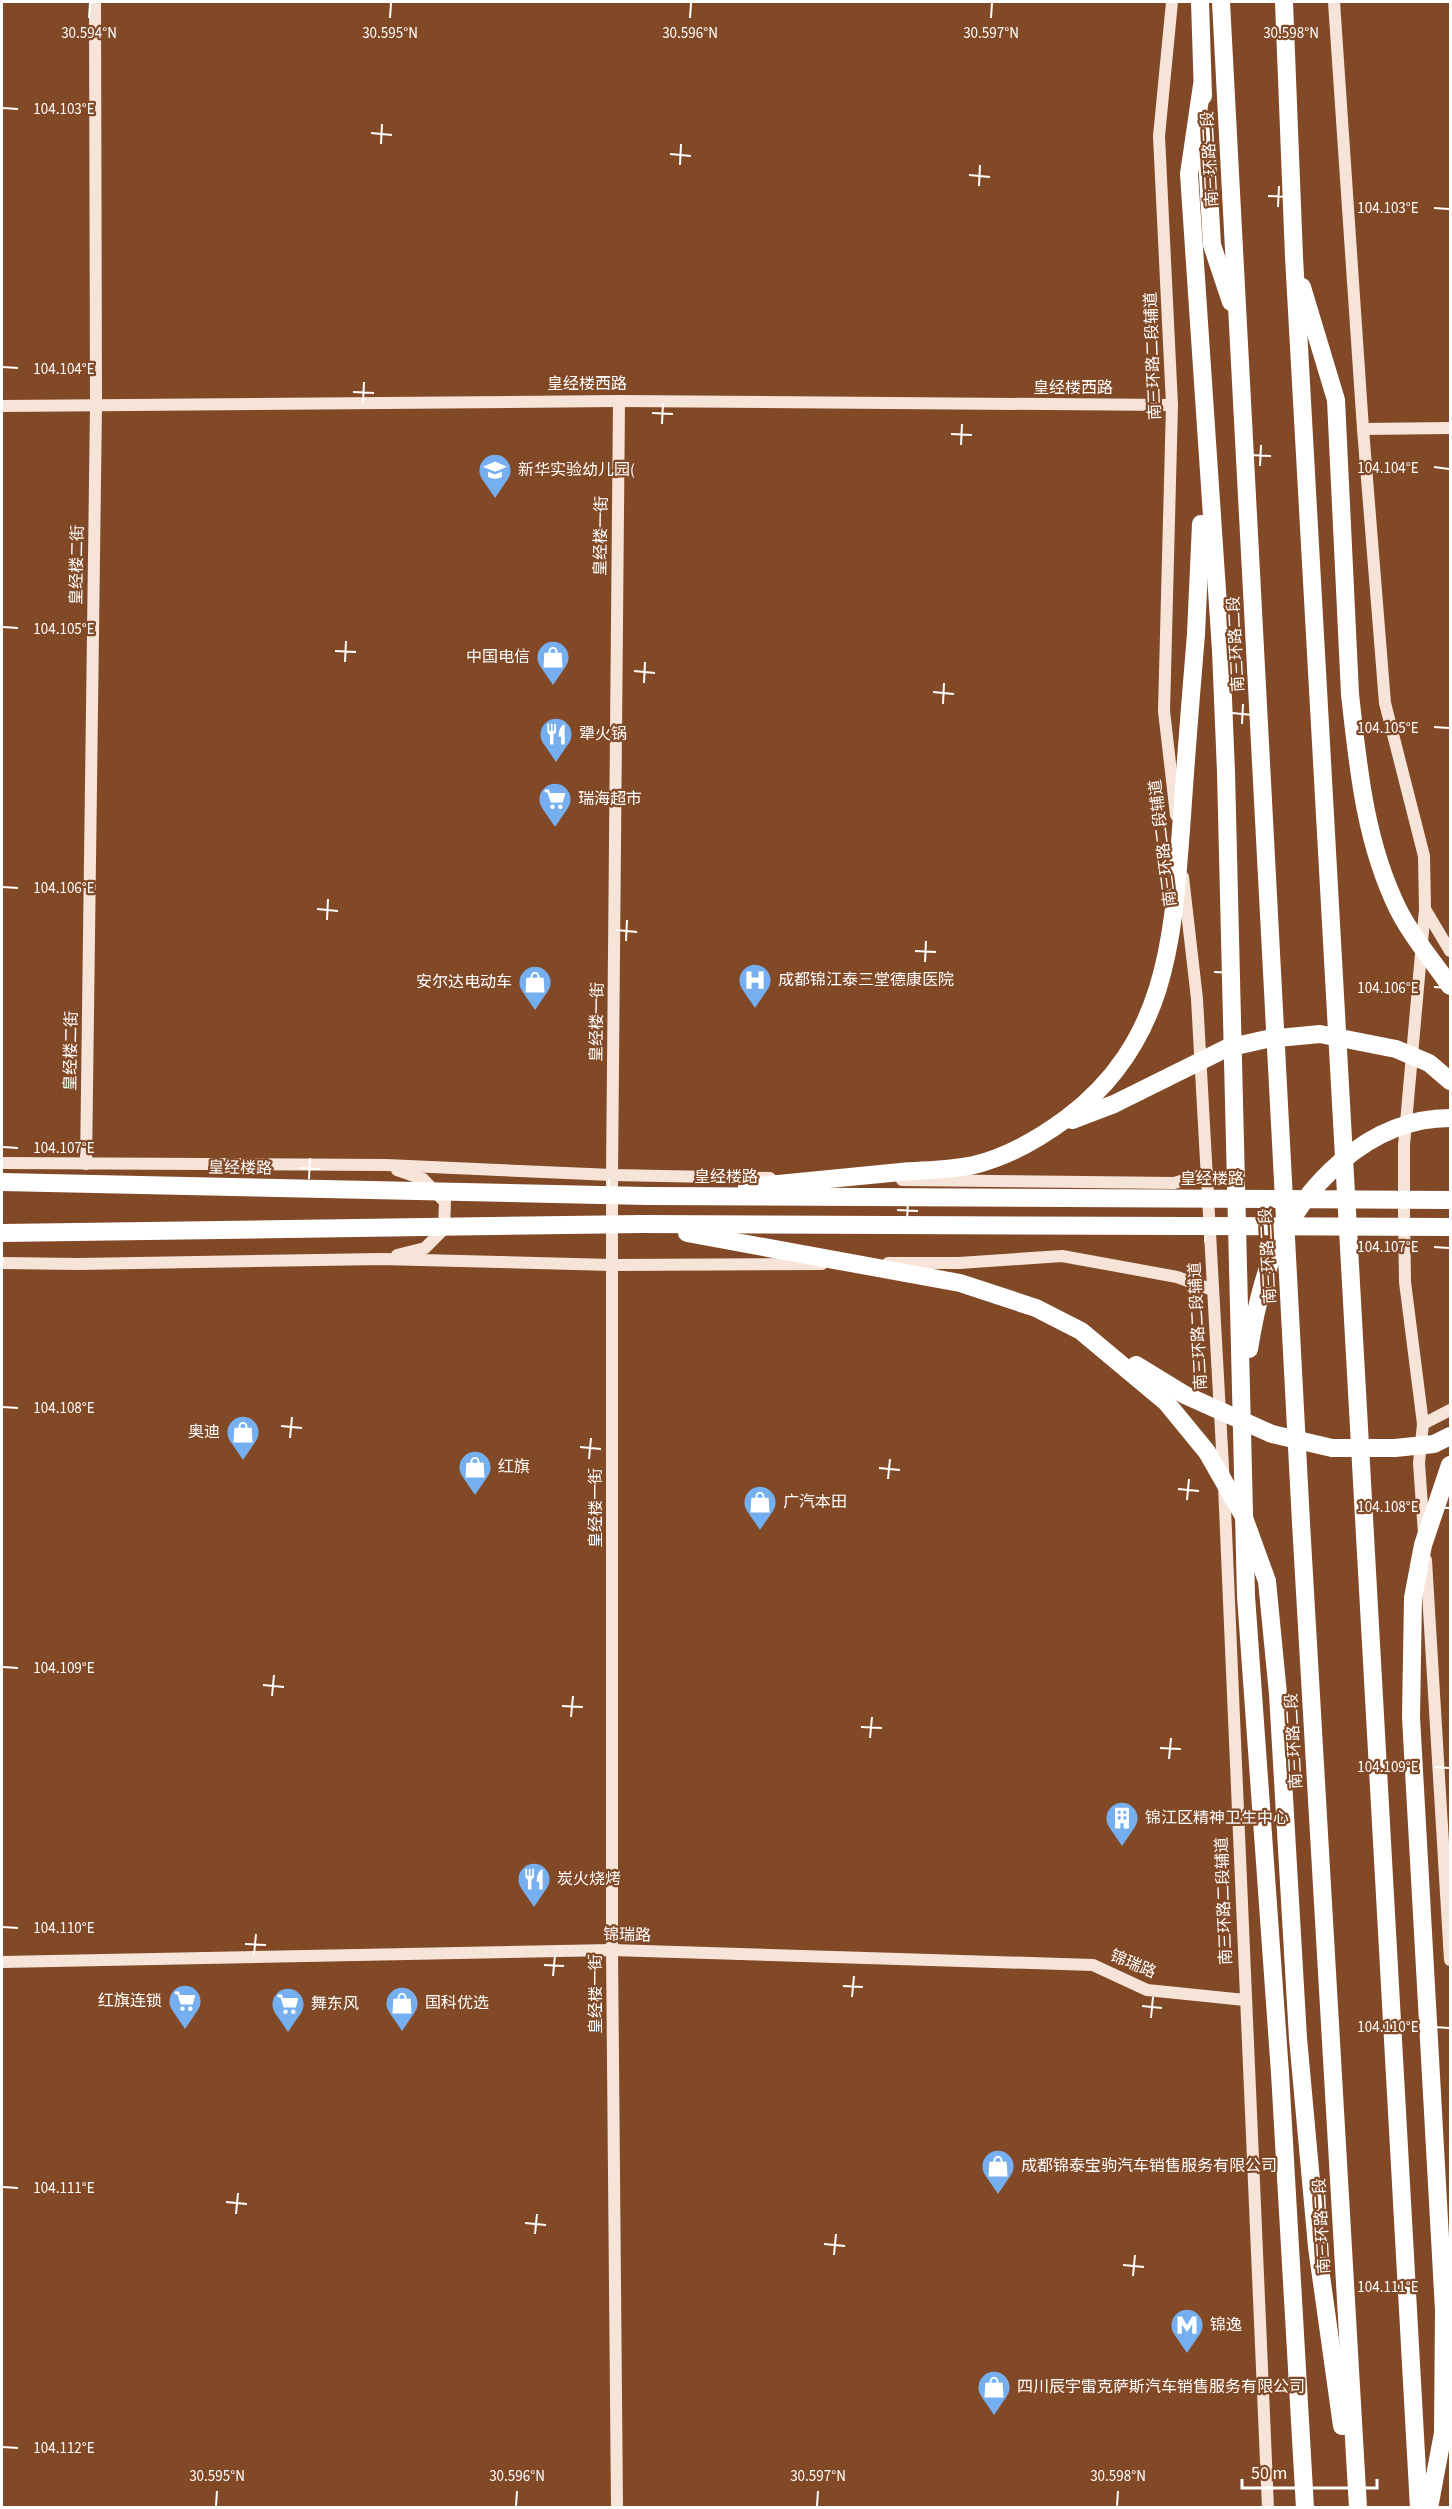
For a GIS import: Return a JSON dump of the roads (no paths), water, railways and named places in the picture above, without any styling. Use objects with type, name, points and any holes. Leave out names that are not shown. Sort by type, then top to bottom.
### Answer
[{"type":"highway","points":[[1200,2],[1202,85],[1212,245],[1238,323]]},
{"type":"highway","name":"南三环路二段","points":[[1221,2],[1301,1523],[1356,2508]]},
{"type":"highway","points":[[1284,2],[1294,257],[1419,2508]]},
{"type":"highway","points":[[1202,85],[1189,174],[1205,441],[1221,650],[1226,772],[1246,1596],[1279,2061],[1305,2508]]},
{"type":"highway","points":[[1294,257],[1336,400],[1350,694],[1359,777],[1378,865],[1400,912],[1450,986]]},
{"type":"highway","points":[[647,1196],[974,1165],[1020,1147],[1054,1127],[1099,1090],[1121,1064],[1154,1005],[1166,962],[1174,914],[1196,634],[1205,441]]},
{"type":"highway","points":[[1054,1127],[1114,1104],[1227,1048],[1268,1039],[1320,1034],[1396,1049],[1429,1063],[1450,1081]]},
{"type":"highway","points":[[1242,1391],[1256,1310],[1271,1260],[1290,1225],[1314,1190],[1346,1157],[1373,1137],[1406,1123],[1450,1118]]},
{"type":"highway","name":"皇经楼路","points":[[2,1182],[647,1196],[1450,1200]]},
{"type":"highway","points":[[641,1224],[960,1283],[1036,1308],[1081,1331],[1185,1395],[1272,1434],[1332,1448],[1395,1448],[1434,1444],[1450,1436]]},
{"type":"highway","points":[[2,1233],[641,1224],[1450,1227]]},
{"type":"highway","points":[[1081,1331],[1166,1402],[1207,1452],[1243,1515],[1267,1581],[1278,1694],[1298,2038],[1317,2247],[1356,2508]]},
{"type":"highway","points":[[1429,2508],[1443,2433],[1444,2333],[1410,1717],[1413,1598],[1423,1545],[1450,1465]]},
{"type":"main road","name":"皇经楼二街","points":[[86,1164],[96,405],[95,2]]},
{"type":"main road","name":"南三环路二段辅道","points":[[1172,2],[1159,136],[1172,405],[1164,711],[1197,999],[1208,1173],[1224,1485],[1268,2508]]},
{"type":"main road","points":[[1334,2],[1363,429],[1385,703],[1424,856],[1425,909],[1404,1146],[1405,1282],[1424,1424],[1419,1463],[1450,1960]]},
{"type":"main road","name":"皇经楼西路","points":[[2,406],[619,401],[1172,405]]},
{"type":"main road","name":"皇经楼一街","points":[[617,2508],[612,1950],[612,1175],[619,401]]},
{"type":"main road","points":[[1363,429],[1450,428]]},
{"type":"main road","points":[[1425,909],[1450,951]]},
{"type":"main road","points":[[2,1163],[386,1165],[612,1175],[1174,1183],[1208,1173]]},
{"type":"main road","points":[[381,1259],[425,1248],[444,1229],[446,1202],[423,1179],[386,1165]]},
{"type":"main road","points":[[2,1263],[78,1264],[381,1259],[612,1265],[959,1263],[1062,1256],[1177,1277],[1213,1290]]},
{"type":"main road","points":[[1424,1424],[1450,1410]]},
{"type":"main road","name":"锦瑞路","points":[[2,1962],[612,1950],[1093,1965],[1148,1990],[1245,2000]]},
{"type":"place","name":"新华实验幼儿园(","points":[[495,499]]},
{"type":"place","name":"中国电信","points":[[553,686]]},
{"type":"place","name":"犟火锅","points":[[556,763]]},
{"type":"place","name":"瑞海超市","points":[[555,828]]},
{"type":"place","name":"成都锦江泰三堂德康医院","points":[[755,1009]]},
{"type":"place","name":"安尔达电动车","points":[[535,1011]]},
{"type":"place","name":"奥迪","points":[[243,1461]]},
{"type":"place","name":"红旗","points":[[475,1496]]},
{"type":"place","name":"广汽本田","points":[[760,1531]]},
{"type":"place","name":"锦江区精神卫生中心","points":[[1122,1847]]},
{"type":"place","name":"炭火烧烤","points":[[534,1908]]},
{"type":"place","name":"红旗连锁","points":[[185,2030]]},
{"type":"place","name":"国科优选","points":[[402,2032]]},
{"type":"place","name":"舞东风","points":[[288,2033]]},
{"type":"place","name":"成都锦泰宝驹汽车销售服务有限公司","points":[[998,2195]]},
{"type":"place","name":"锦逸","points":[[1187,2354]]},
{"type":"place","name":"四川辰宇雷克萨斯汽车销售服务有限公司","points":[[994,2416]]}]
